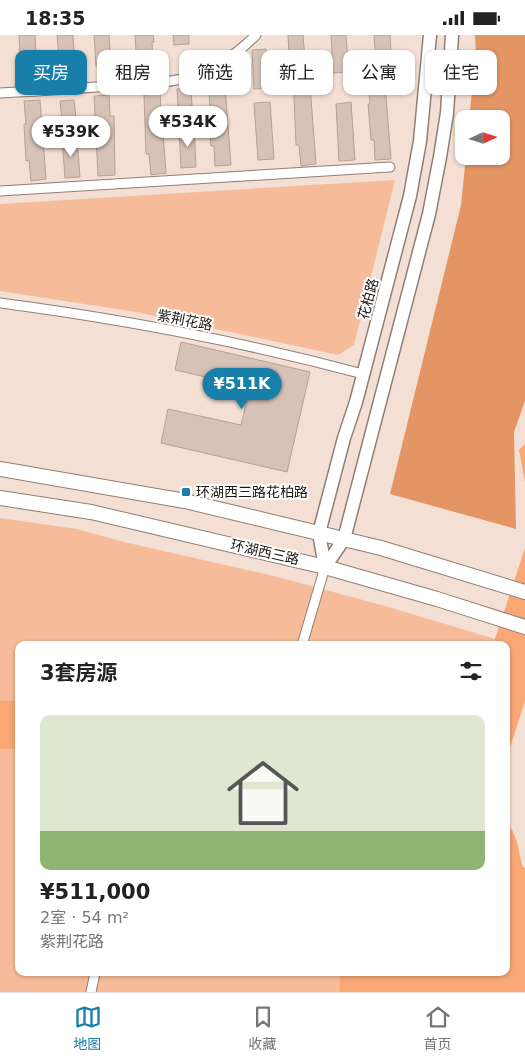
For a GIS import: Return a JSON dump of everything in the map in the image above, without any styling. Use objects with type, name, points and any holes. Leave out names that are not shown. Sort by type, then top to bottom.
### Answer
[{"type":"main road","name":"花柏路","points":[[325,567],[319,533],[344,438],[356,402],[410,195],[420,141],[430,35]]},
{"type":"main road","points":[[325,567],[344,539],[429,214],[447,113],[452,35]]},
{"type":"main road","points":[[0,469],[185,501],[381,548],[525,592]]},
{"type":"main road","name":"环湖西三路","points":[[0,498],[90,512],[325,567],[495,616],[525,627]]},
{"type":"street","points":[[0,93],[175,80],[198,74],[222,61],[246,45],[256,35]]},
{"type":"street","points":[[0,191],[390,167]]},
{"type":"street","name":"紫荆花路","points":[[0,303],[158,328],[363,374]]},
{"type":"street","points":[[303,641],[325,567]]},
{"type":"street","points":[[91,992],[94,976]]},
{"type":"shaded area","points":[[475,35],[525,35],[525,401],[514,432],[516,529],[390,494],[461,205],[465,165],[510,165],[510,110],[470,110],[472,95],[497,95],[497,50],[476,50]]},
{"type":"shaded area","points":[[395,180],[354,345],[338,355],[136,312],[0,291],[0,204]]},
{"type":"shaded area","points":[[525,444],[525,482],[519,450]]},
{"type":"shaded area","points":[[0,518],[77,529],[124,542],[274,576],[385,606],[495,639],[494,641],[15,641],[15,701],[0,701]]},
{"type":"shaded area","points":[[525,548],[525,701],[510,748],[510,641],[494,641]]},
{"type":"shaded area","points":[[0,701],[15,701],[15,749],[0,749]]},
{"type":"shaded area","points":[[0,749],[15,749],[15,976],[340,976],[339,992],[0,992]]},
{"type":"shaded area","points":[[510,827],[516,838],[523,867],[525,868],[525,992],[339,992],[340,976],[510,976]]},
{"type":"building","points":[[19,35],[35,35],[36,50],[20,50]]},
{"type":"building","points":[[57,35],[73,35],[74,50],[58,50]]},
{"type":"building","points":[[94,35],[109,35],[110,50],[97,50],[96,66]]},
{"type":"building","points":[[135,35],[153,35],[152,50],[136,50]]},
{"type":"building","points":[[173,35],[189,35],[189,44],[174,45]]},
{"type":"building","points":[[288,35],[303,35],[304,50],[289,50]]},
{"type":"building","points":[[331,35],[346,35],[347,50],[343,50],[343,72],[333,73]]},
{"type":"building","points":[[374,35],[390,35],[391,50],[375,50]]},
{"type":"building","points":[[266,49],[261,50],[261,89],[254,89],[252,50]]},
{"type":"building","points":[[177,89],[179,89],[179,95],[191,95],[192,106],[178,107]]},
{"type":"building","points":[[109,95],[110,116],[114,116],[115,175],[98,176],[94,96]]},
{"type":"building","points":[[144,95],[160,95],[166,173],[151,175],[149,154],[146,154]]},
{"type":"building","points":[[209,95],[226,95],[231,165],[215,166],[214,146],[211,146],[208,110],[210,110]]},
{"type":"building","points":[[294,95],[311,95],[316,164],[301,166],[299,145],[296,145]]},
{"type":"building","points":[[369,95],[386,95],[391,159],[375,160],[374,140],[371,140],[368,104],[370,104]]},
{"type":"building","points":[[40,100],[46,179],[31,181],[29,160],[26,161],[24,101]]},
{"type":"building","points":[[74,100],[76,118],[62,120],[60,101]]},
{"type":"building","points":[[270,102],[274,159],[258,160],[254,103]]},
{"type":"building","points":[[351,102],[355,160],[339,161],[336,104]]},
{"type":"building","points":[[194,128],[196,167],[181,168],[179,129]]},
{"type":"building","points":[[77,138],[80,177],[65,178],[62,139]]},
{"type":"building","points":[[181,342],[310,372],[287,472],[161,443],[168,409],[241,425],[250,387],[175,370]]},
{"type":"place","name":"环湖西三路花柏路","points":[[186,492]]}]
